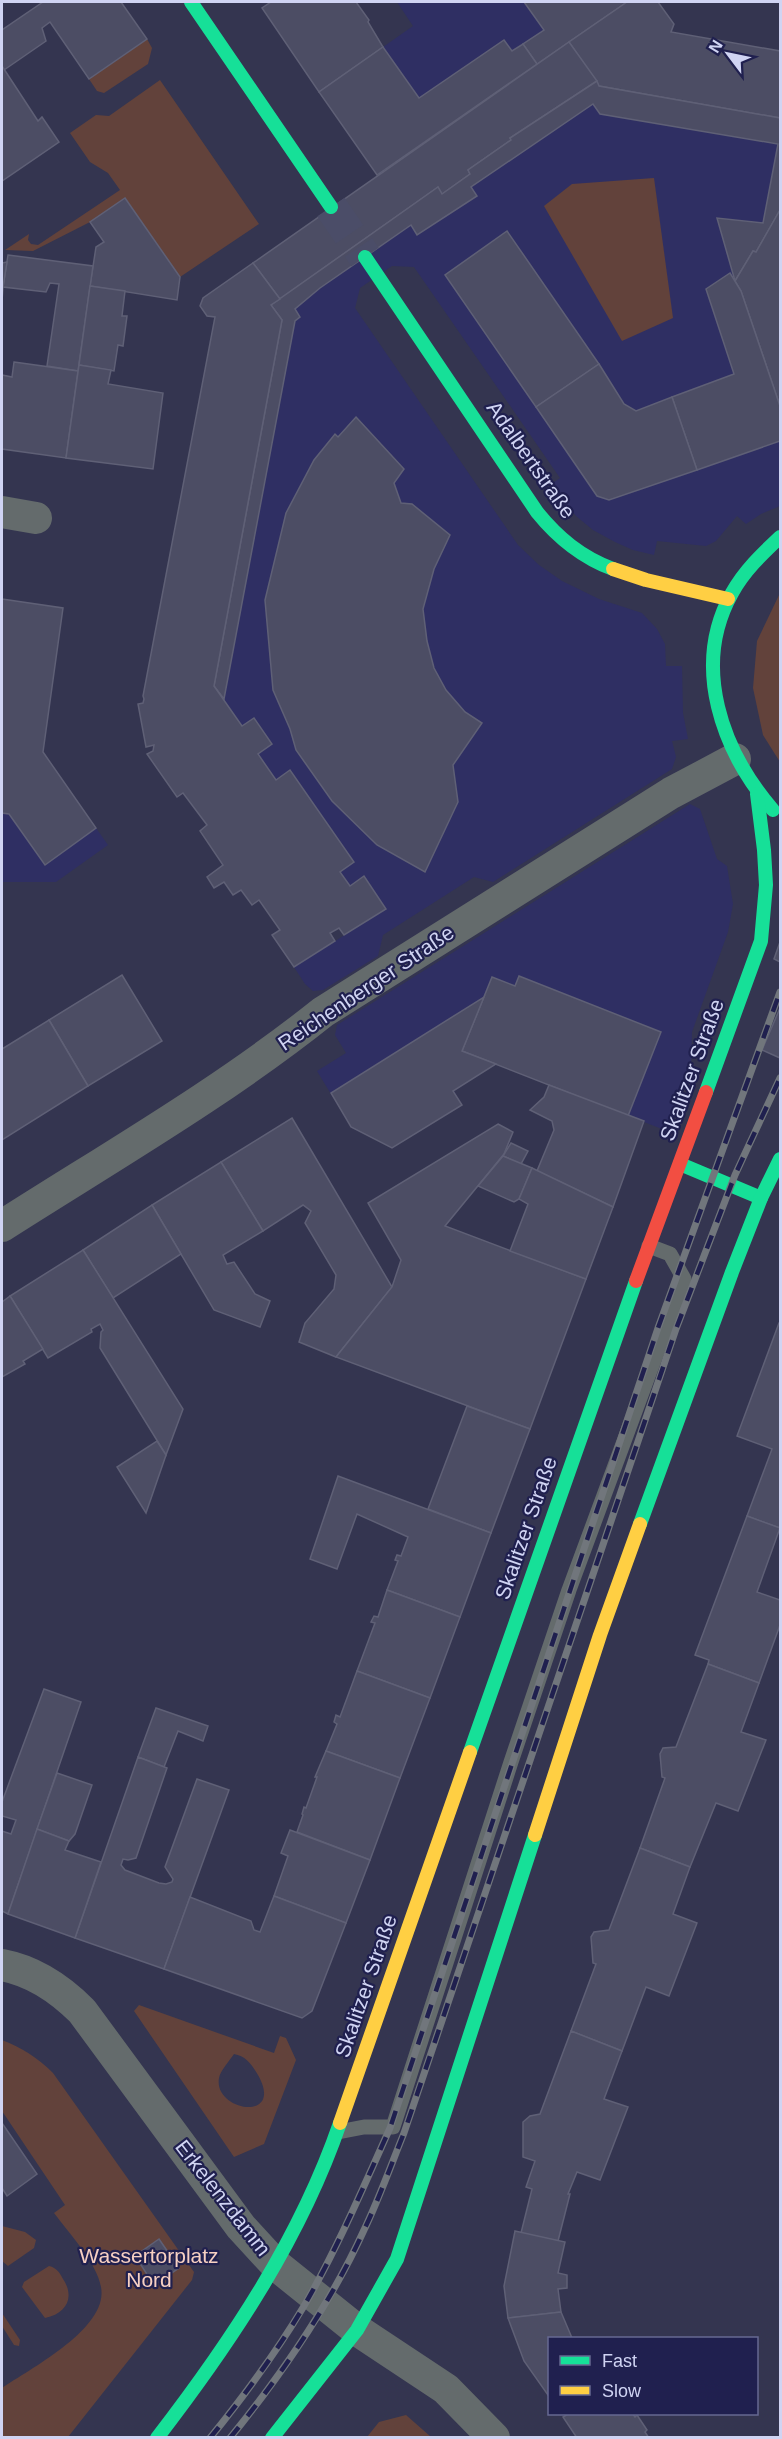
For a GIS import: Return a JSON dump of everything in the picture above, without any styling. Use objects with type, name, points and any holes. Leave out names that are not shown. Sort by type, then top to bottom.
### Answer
[{"type":"main road","points":[[191,2],[331,207]]},
{"type":"main road","name":"Adalbertstraße","points":[[365,258],[537,512],[555,533],[582,554],[620,572],[728,599]]},
{"type":"main road","points":[[780,537],[747,572],[728,599],[716,633],[713,665],[716,703],[735,759],[757,794],[780,818]]},
{"type":"main road","name":"Skalitzer Straße","points":[[158,2438],[211,2368],[276,2265],[326,2165],[602,1374],[762,941],[767,911],[766,857],[757,794]]},
{"type":"main road","points":[[272,2438],[357,2330],[400,2249],[600,1635],[720,1304],[761,1198],[780,1159]]},
{"type":"main road","points":[[680,1164],[761,1198]]},
{"type":"street","points":[[2,512],[36,518]]},
{"type":"street","name":"Reichenberger Straße","points":[[2,1226],[286,1041],[323,1012],[651,806],[735,759]]},
{"type":"street","name":"Erkelenzdamm","points":[[2,1965],[30,1974],[50,1984],[67,1995],[82,2011],[241,2227],[276,2265],[357,2330],[446,2389],[477,2418],[494,2438]]},
{"type":"lane","points":[[338,2132],[364,2127],[393,2127],[503,1785],[566,1600],[684,1279],[670,1254],[650,1246]]},
{"type":"shaded area","points":[[397,2],[627,2],[377,175],[319,92],[413,26]]},
{"type":"shaded area","points":[[608,87],[780,118],[780,506],[761,514],[746,524],[737,516],[716,541],[706,546],[657,541],[654,555],[633,550],[615,542],[593,530],[576,516],[550,485],[560,478],[414,267],[392,266],[360,288],[355,308],[518,545],[539,565],[562,581],[599,599],[642,613],[657,629],[665,644],[666,666],[682,666],[683,713],[688,739],[672,741],[676,757],[672,769],[493,882],[474,877],[383,935],[378,956],[323,990],[313,991],[305,984],[294,967],[386,909],[364,876],[350,886],[340,872],[354,862],[290,770],[276,780],[258,754],[272,744],[254,718],[242,726],[214,686],[251,489],[271,305]]},
{"type":"shaded area","points":[[690,804],[700,809],[717,859],[727,866],[733,904],[728,932],[692,1032],[691,1066],[667,1131],[496,1064],[454,1091],[462,1105],[392,1148],[351,1127],[317,1071],[346,1053],[335,1035],[337,1025]]},
{"type":"shaded area","points":[[2,813],[9,814],[45,865],[96,828],[108,845],[56,882],[2,882]]},
{"type":"green space","points":[[147,39],[152,48],[148,64],[104,93],[97,91],[89,79]]},
{"type":"green space","points":[[160,80],[259,224],[180,277],[125,198],[90,222],[33,251],[5,250],[29,234],[28,240],[31,244],[38,245],[120,190],[108,173],[90,162],[70,133],[96,115],[109,116]]},
{"type":"green space","points":[[654,178],[673,318],[622,341],[544,206],[572,184]]},
{"type":"green space","points":[[780,593],[780,762],[763,735],[753,688],[757,641]]},
{"type":"green space","points":[[139,2005],[274,2053],[280,2036],[286,2038],[296,2060],[264,2144],[234,2157],[134,2011]],"holes":[[[234,2054],[253,2068],[264,2090],[262,2100],[256,2106],[246,2107],[236,2104],[226,2098],[220,2089],[221,2072]]]},
{"type":"green space","name":"Wassertorplatz Nord","points":[[2,2040],[29,2054],[53,2073],[194,2272],[192,2280],[68,2437],[2,2437],[2,2388],[48,2358],[81,2332],[93,2317],[100,2302],[101,2287],[88,2258],[54,2213],[65,2205],[2,2111]]},
{"type":"green space","points":[[2,2226],[25,2232],[36,2240],[34,2248],[8,2266],[2,2261]]},
{"type":"green space","points":[[49,2266],[60,2274],[67,2286],[68,2298],[64,2308],[53,2316],[45,2318],[22,2287],[24,2282]]},
{"type":"green space","points":[[2,2313],[20,2340],[19,2346],[14,2345],[2,2326]]},
{"type":"green space","points":[[406,2415],[431,2437],[367,2437],[379,2422]]},
{"type":"building","points":[[43,2],[121,2],[147,39],[89,79],[50,22],[42,28],[46,41],[4,70],[2,30]]},
{"type":"building","points":[[271,2],[356,2],[369,20],[368,22],[383,47],[319,92],[262,8]]},
{"type":"building","points":[[524,2],[627,2],[537,64],[523,44],[544,30]]},
{"type":"building","points":[[627,2],[658,2],[674,24],[671,32],[780,51],[780,118],[599,86],[569,42]]},
{"type":"building","points":[[504,40],[512,51],[523,44],[537,64],[377,175],[319,92],[383,47],[419,98]]},
{"type":"building","points":[[569,42],[597,81],[510,138],[511,140],[468,170],[470,174],[442,194],[438,187],[280,299],[253,263]]},
{"type":"building","points":[[2,66],[38,121],[42,117],[59,142],[2,181]]},
{"type":"building","points":[[597,81],[599,86],[780,118],[780,210],[756,252],[753,251],[735,281],[717,218],[763,223],[778,144],[600,114],[593,104],[471,187],[477,196],[417,235],[411,225],[320,288],[295,309],[300,317],[295,321],[224,699],[214,686],[282,320],[271,305],[438,187],[442,194],[470,174],[468,170],[511,140],[510,138]]},
{"type":"building","points":[[125,198],[180,277],[177,300],[90,286],[96,247],[104,242],[90,222]]},
{"type":"building","points":[[780,210],[780,406],[741,291],[735,281],[753,251],[756,252]]},
{"type":"building","points":[[507,231],[599,364],[536,407],[445,275]]},
{"type":"building","points":[[8,255],[93,266],[78,371],[47,366],[59,284],[50,283],[46,292],[3,287]]},
{"type":"building","points":[[7,262],[3,287],[2,301],[2,263]]},
{"type":"building","points":[[253,263],[280,299],[271,305],[282,320],[214,686],[242,726],[254,718],[272,744],[258,754],[276,780],[290,770],[354,862],[340,872],[350,886],[364,876],[386,909],[344,935],[339,928],[330,933],[335,941],[294,967],[272,935],[280,930],[259,900],[252,905],[241,890],[233,895],[224,882],[214,888],[207,877],[223,865],[200,831],[207,825],[183,793],[177,797],[147,754],[153,751],[154,745],[146,747],[138,704],[143,703],[144,699],[215,317],[207,316],[200,306],[203,298]]},
{"type":"building","points":[[730,273],[741,291],[780,406],[780,441],[697,470],[672,397],[734,374],[706,289]]},
{"type":"building","points":[[90,286],[125,291],[122,316],[127,316],[123,346],[118,345],[114,371],[79,365]]},
{"type":"building","points":[[14,362],[78,371],[66,458],[2,449],[2,375],[12,377]]},
{"type":"building","points":[[599,364],[624,404],[636,411],[672,397],[697,470],[609,500],[597,496],[536,407]]},
{"type":"building","points":[[79,365],[111,370],[108,384],[163,393],[153,469],[66,458]]},
{"type":"building","points":[[356,417],[404,469],[394,483],[401,503],[412,504],[450,535],[434,569],[423,609],[427,641],[434,668],[446,690],[465,712],[482,723],[453,765],[458,802],[425,872],[377,845],[332,801],[296,750],[290,729],[273,690],[265,600],[286,513],[314,460],[335,434],[338,437]]},
{"type":"building","points":[[2,599],[63,608],[43,752],[96,828],[45,865],[9,814],[2,813]]},
{"type":"building","points":[[780,942],[780,962],[774,959]]},
{"type":"building","points":[[122,975],[162,1041],[88,1086],[49,1020]]},
{"type":"building","points":[[519,976],[661,1032],[628,1116],[462,1051],[492,977],[515,986]]},
{"type":"building","points":[[484,997],[462,1051],[496,1064],[453,1091],[462,1105],[392,1148],[351,1127],[331,1093]]},
{"type":"building","points":[[780,1008],[780,1058],[762,1050]]},
{"type":"building","points":[[49,1020],[88,1086],[2,1140],[2,1049]]},
{"type":"building","points":[[549,1085],[644,1121],[613,1207],[537,1171],[554,1130],[552,1121],[530,1110],[544,1097]]},
{"type":"building","points":[[292,1118],[392,1287],[336,1357],[299,1342],[305,1323],[334,1289],[336,1275],[305,1223],[311,1211],[303,1205],[263,1231],[221,1162]]},
{"type":"building","points":[[498,1124],[513,1132],[504,1154],[445,1226],[586,1279],[530,1429],[336,1357],[392,1287],[401,1260],[368,1203]]},
{"type":"building","points":[[511,1143],[528,1151],[521,1164],[503,1156]]},
{"type":"building","points":[[503,1156],[532,1168],[519,1199],[514,1202],[478,1186]]},
{"type":"building","points":[[221,1162],[263,1231],[223,1255],[227,1264],[234,1262],[255,1294],[270,1301],[260,1327],[214,1310],[152,1205]]},
{"type":"building","points":[[532,1168],[613,1207],[586,1279],[510,1251],[528,1204],[519,1199]]},
{"type":"building","points":[[152,1205],[181,1254],[113,1298],[83,1250]]},
{"type":"building","points":[[83,1250],[183,1409],[166,1455],[100,1348],[103,1330],[100,1324],[91,1329],[92,1332],[48,1358],[10,1296]]},
{"type":"building","points":[[10,1296],[43,1349],[23,1361],[25,1364],[2,1377],[2,1302]]},
{"type":"building","points":[[779,1323],[780,1528],[747,1516],[772,1449],[737,1436]]},
{"type":"building","points":[[467,1406],[530,1429],[491,1533],[428,1509]]},
{"type":"building","points":[[157,1441],[166,1455],[146,1513],[117,1467]]},
{"type":"building","points":[[338,1476],[491,1533],[460,1617],[387,1590],[398,1561],[395,1560],[397,1555],[401,1556],[408,1537],[357,1514],[337,1569],[310,1559]]},
{"type":"building","points":[[747,1516],[780,1528],[757,1592],[780,1600],[780,1625],[759,1683],[708,1664],[709,1660],[695,1655]]},
{"type":"building","points":[[387,1590],[460,1617],[430,1698],[357,1671],[375,1623],[371,1622],[374,1616],[378,1617]]},
{"type":"building","points":[[708,1664],[759,1683],[741,1732],[766,1740],[738,1811],[716,1803],[690,1867],[640,1848],[665,1778],[662,1777],[660,1754],[663,1748],[676,1747]]},
{"type":"building","points":[[357,1671],[430,1698],[400,1778],[326,1751],[337,1724],[334,1722],[336,1715],[340,1717]]},
{"type":"building","points":[[44,1689],[81,1702],[8,1914],[2,1911],[2,1831],[11,1834],[16,1820],[2,1816],[2,1802]]},
{"type":"building","points":[[156,1708],[208,1726],[203,1741],[178,1731],[164,1767],[138,1757]]},
{"type":"building","points":[[326,1751],[400,1778],[370,1860],[297,1832],[304,1807],[306,1808]]},
{"type":"building","points":[[138,1757],[167,1768],[136,1858],[123,1859],[121,1865],[125,1870],[159,1883],[172,1882],[173,1879],[165,1867],[197,1779],[229,1790],[164,1969],[75,1938]]},
{"type":"building","points":[[57,1773],[92,1785],[75,1834],[69,1841],[37,1829]]},
{"type":"building","points":[[37,1829],[69,1841],[65,1850],[101,1862],[75,1938],[8,1914]]},
{"type":"building","points":[[290,1830],[370,1860],[346,1923],[274,1896],[288,1856],[281,1853]]},
{"type":"building","points":[[640,1848],[690,1867],[673,1914],[697,1923],[669,1996],[646,1987],[622,2051],[571,2031],[596,1964],[593,1963],[591,1937],[594,1932],[609,1930]]},
{"type":"building","points":[[274,1896],[346,1923],[312,2011],[302,2018],[164,1969],[190,1897],[251,1921],[254,1930],[260,1932]]},
{"type":"building","points":[[571,2031],[622,2051],[604,2099],[628,2107],[600,2180],[577,2172],[568,2194],[570,2194],[558,2241],[521,2233],[532,2189],[526,2187],[535,2161],[523,2157],[523,2122],[530,2116],[540,2114]]},
{"type":"building","points":[[2,2123],[37,2174],[7,2196],[2,2188]]},
{"type":"building","points":[[515,2231],[565,2242],[558,2273],[567,2275],[567,2288],[558,2289],[561,2312],[508,2318],[504,2286]]},
{"type":"building","points":[[159,2239],[179,2268],[154,2285],[135,2256]]},
{"type":"building","points":[[561,2312],[572,2337],[548,2337],[548,2395],[524,2361],[508,2318]]},
{"type":"building","points":[[566,2415],[634,2415],[635,2417],[637,2415],[647,2430],[645,2432],[649,2438],[577,2438],[563,2417]]},
{"type":"tunnel","points":[[331,207],[365,257]]},
{"type":"railway","points":[[210,2438],[259,2374],[304,2306],[339,2240],[390,2128],[658,1328],[780,992]]},
{"type":"railway","points":[[230,2438],[286,2364],[320,2312],[351,2258],[380,2194],[404,2133],[676,1329],[735,1175],[780,1078]]},
{"type":"traffic: fast","points":[[191,2],[331,207]]},
{"type":"traffic: fast","points":[[365,257],[537,512],[571,546],[613,569]]},
{"type":"traffic: fast","points":[[773,810],[739,761],[727,735],[718,707],[714,678],[714,649],[720,621],[732,593],[748,570],[780,537]]},
{"type":"traffic: fast","points":[[706,1092],[761,941],[766,885],[757,794]]},
{"type":"traffic: fast","points":[[640,1524],[732,1272],[761,1198],[780,1159]]},
{"type":"traffic: fast","points":[[680,1164],[761,1198]]},
{"type":"traffic: fast","points":[[470,1752],[636,1281]]},
{"type":"traffic: fast","points":[[272,2438],[357,2330],[397,2259],[535,1835]]},
{"type":"traffic: fast","points":[[157,2438],[211,2365],[261,2288],[305,2208],[340,2123]]},
{"type":"traffic: slow","points":[[613,569],[646,580],[728,599]]},
{"type":"traffic: slow","points":[[535,1835],[600,1635],[640,1524]]},
{"type":"traffic: slow","points":[[340,2123],[470,1752]]},
{"type":"traffic: jam","points":[[636,1281],[706,1092]]}]
